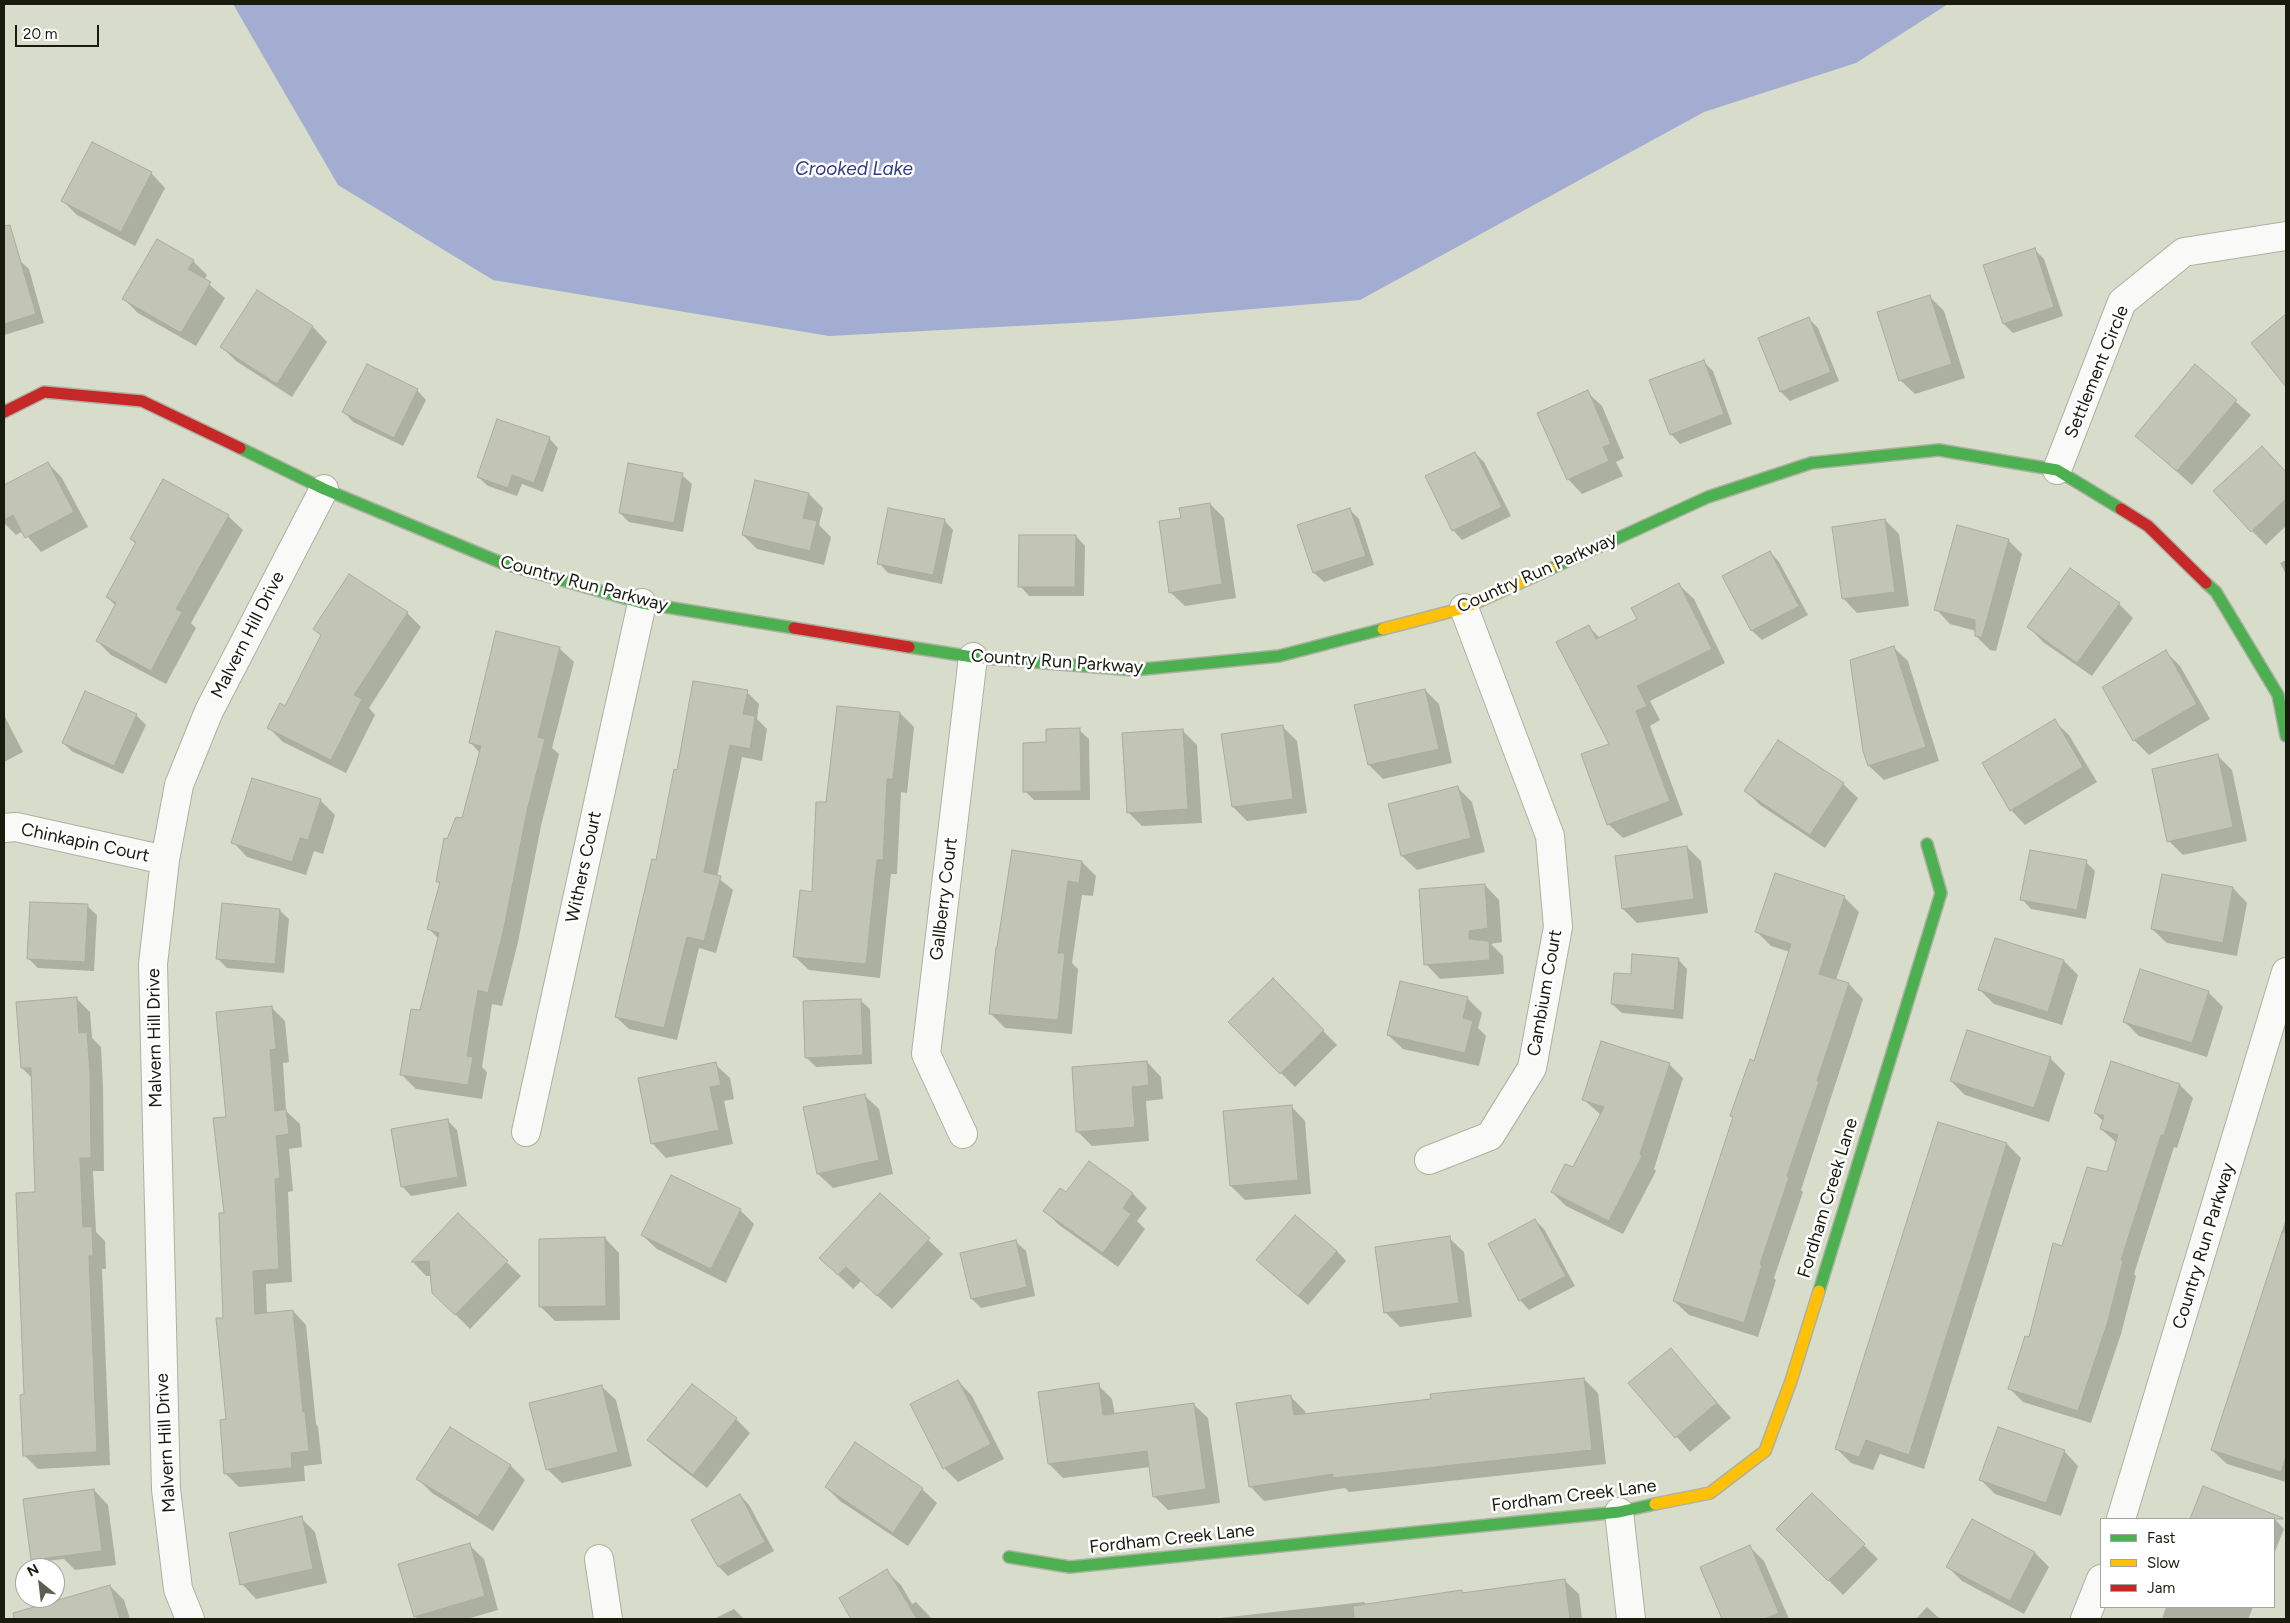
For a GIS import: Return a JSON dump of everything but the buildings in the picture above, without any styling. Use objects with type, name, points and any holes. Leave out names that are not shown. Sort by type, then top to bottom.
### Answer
[{"type":"street","name":"Settlement Circle","points":[[2057,470],[2122,302],[2184,252],[2286,236]]},
{"type":"street","name":"Country Run Parkway","points":[[4,412],[44,392],[142,401],[324,489],[502,563],[642,603],[973,657],[1134,670],[1279,656],[1464,608],[1708,497],[1811,463],[1939,450],[2057,470],[2148,526],[2216,592],[2282,693],[2286,736]]},
{"type":"street","name":"Malvern Hill Drive","points":[[190,1619],[178,1589],[166,1489],[153,964],[165,860],[180,785],[209,712],[324,489]]},
{"type":"street","name":"Withers Court","points":[[526,1132],[642,603]]},
{"type":"street","name":"Cambium Court","points":[[1429,1160],[1490,1136],[1532,1068],[1558,927],[1550,836],[1464,608]]},
{"type":"street","name":"Gallberry Court","points":[[963,1134],[926,1054],[973,657]]},
{"type":"street","name":"Chinkapin Court","points":[[4,828],[16,827],[165,860]]},
{"type":"street","name":"Fordham Creek Lane","points":[[1009,1557],[1070,1566],[1619,1512],[1710,1494],[1766,1451],[1794,1371],[1940,893],[1927,844]]},
{"type":"street","name":"Country Run Parkway","points":[[2121,1518],[2286,972]]},
{"type":"street","points":[[1619,1512],[1631,1619]]},
{"type":"street","points":[[599,1559],[608,1619]]},
{"type":"street","points":[[2085,1619],[2100,1582]]},
{"type":"water","name":"Crooked Lake","points":[[233,4],[1948,4],[1856,63],[1704,112],[1360,300],[1111,321],[829,336],[493,280],[338,185]]},
{"type":"traffic: fast","points":[[240,448],[324,489],[502,563],[642,603],[794,628]]},
{"type":"traffic: fast","points":[[1550,569],[1708,497],[1811,463],[1939,450],[2057,470],[2121,509]]},
{"type":"traffic: fast","points":[[2206,583],[2216,592],[2278,695],[2286,736]]},
{"type":"traffic: fast","points":[[909,647],[973,657],[1134,670],[1279,656],[1383,629]]},
{"type":"traffic: fast","points":[[1819,1291],[1941,893],[1927,844]]},
{"type":"traffic: fast","points":[[1009,1557],[1070,1567],[1619,1512],[1655,1504]]},
{"type":"traffic: slow","points":[[1383,629],[1464,608],[1550,569]]},
{"type":"traffic: slow","points":[[1655,1504],[1710,1493],[1765,1451],[1791,1381],[1819,1291]]},
{"type":"traffic: jam","points":[[4,412],[44,392],[142,401],[240,448]]},
{"type":"traffic: jam","points":[[2121,509],[2148,526],[2206,583]]},
{"type":"traffic: jam","points":[[794,628],[909,647]]}]
